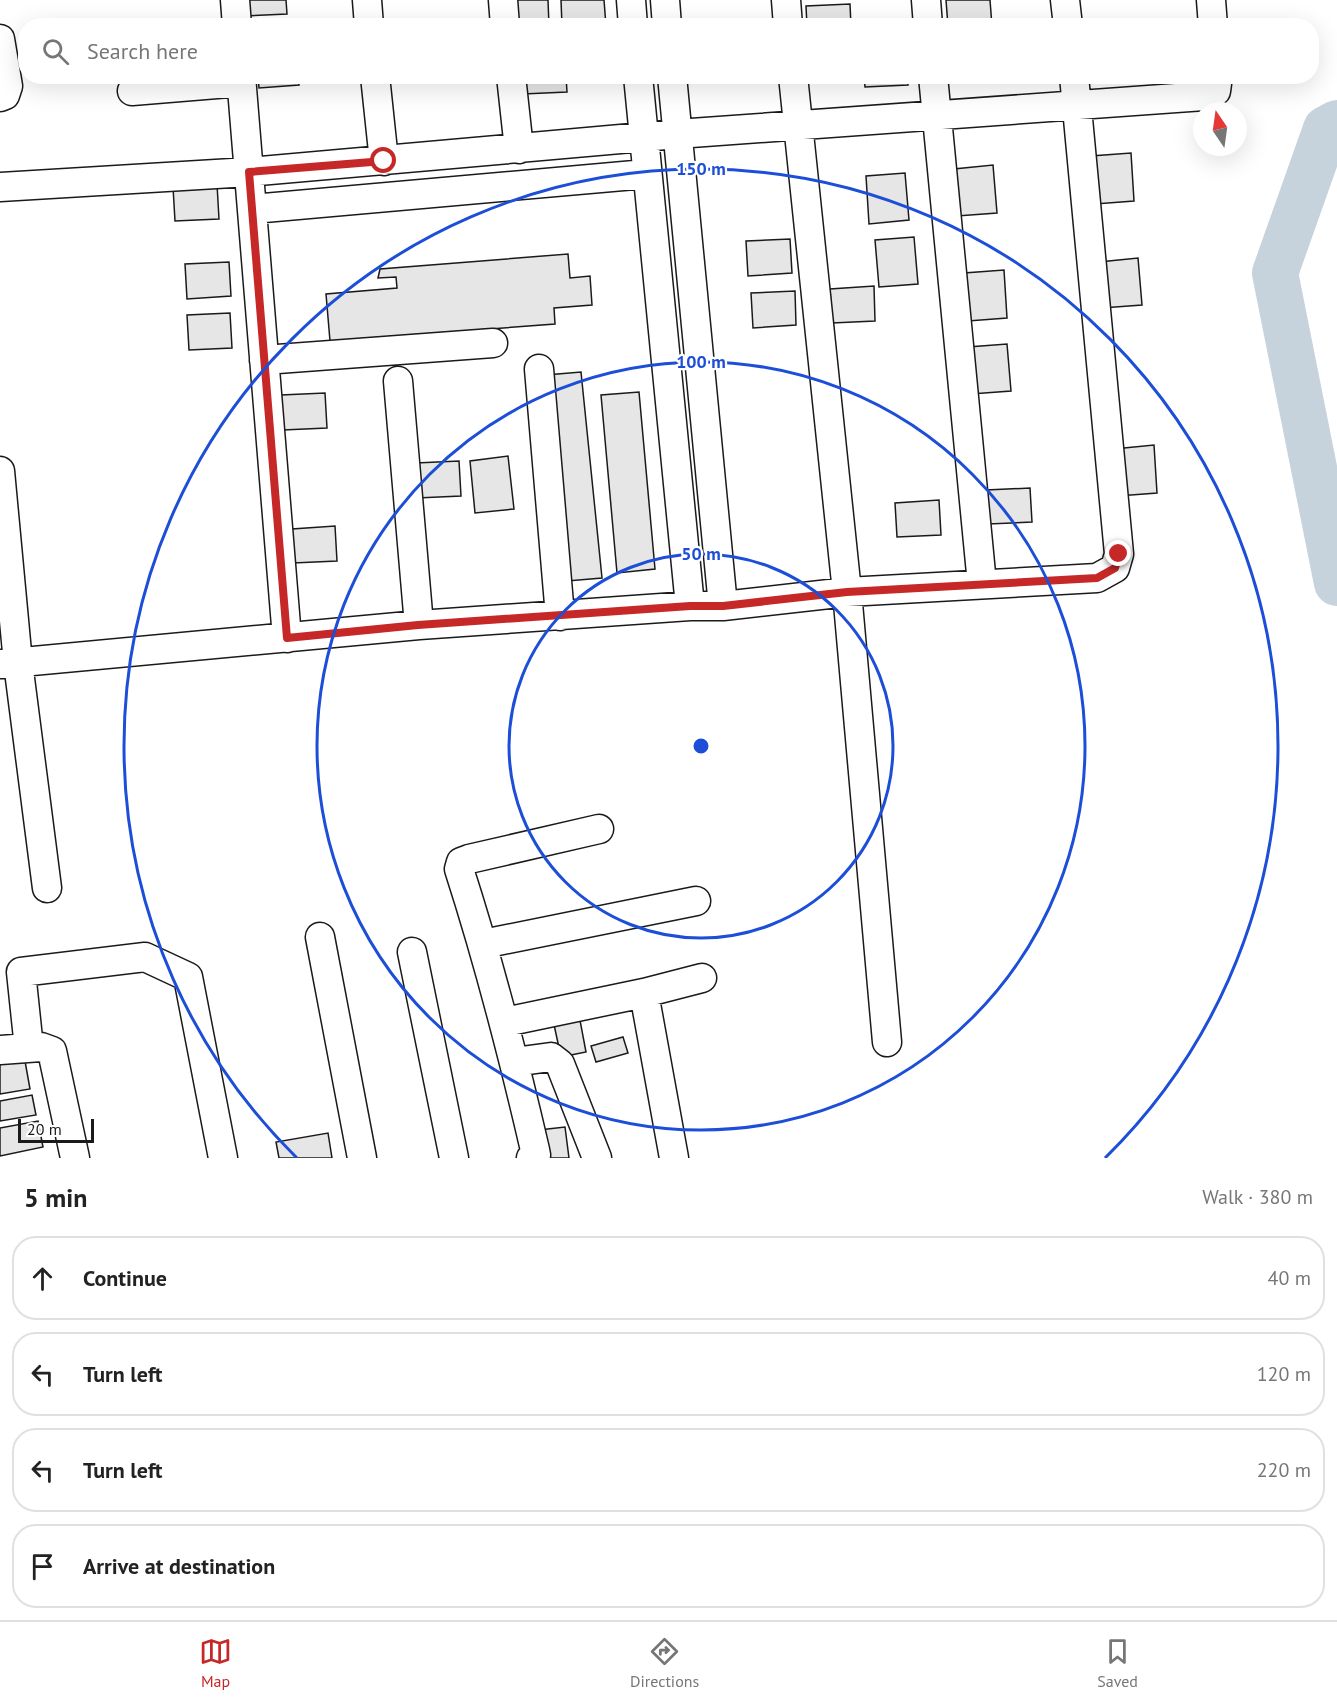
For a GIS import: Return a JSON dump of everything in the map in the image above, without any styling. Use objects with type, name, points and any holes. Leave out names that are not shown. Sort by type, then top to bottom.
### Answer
[{"type":"street","points":[[235,0],[236,18]]},
{"type":"street","points":[[367,0],[368,18]]},
{"type":"street","points":[[502,0],[504,18]]},
{"type":"street","points":[[631,0],[632,18]]},
{"type":"street","points":[[665,0],[666,18]]},
{"type":"street","points":[[786,0],[787,18]]},
{"type":"street","points":[[926,0],[927,18]]},
{"type":"street","points":[[1065,0],[1067,18]]},
{"type":"street","points":[[1211,0],[1212,18]]},
{"type":"street","points":[[0,39],[8,86],[5,95],[0,97]]},
{"type":"street","points":[[132,91],[196,84]]},
{"type":"street","points":[[241,84],[287,638]]},
{"type":"street","points":[[376,84],[384,161]]},
{"type":"street","points":[[512,84],[519,149]]},
{"type":"street","points":[[639,84],[690,606]]},
{"type":"street","points":[[673,84],[723,606]]},
{"type":"street","points":[[794,84],[847,592],[887,1042]]},
{"type":"street","points":[[934,84],[982,584]]},
{"type":"street","points":[[9,663],[418,625],[690,606],[723,606],[847,592],[1097,578],[1115,568],[1119,554],[1075,84]]},
{"type":"street","points":[[0,187],[249,172],[677,134],[1204,96],[1216,91],[1217,84]]},
{"type":"street","points":[[252,209],[646,174]]},
{"type":"street","points":[[264,360],[493,343]]},
{"type":"street","points":[[539,369],[560,616]]},
{"type":"street","points":[[398,381],[418,625]]},
{"type":"street","points":[[0,471],[9,663],[47,888]]},
{"type":"street","points":[[531,1158],[536,1155],[505,1022],[459,869],[460,862],[599,829]]},
{"type":"street","points":[[483,944],[696,901]]},
{"type":"street","points":[[320,937],[362,1158]]},
{"type":"street","points":[[412,952],[454,1158]]},
{"type":"street","points":[[30,1048],[21,972],[145,957],[188,977],[223,1158]]},
{"type":"street","points":[[505,1022],[644,993],[702,978]]},
{"type":"street","points":[[644,993],[674,1158]]},
{"type":"street","points":[[0,1050],[41,1047],[52,1051],[75,1158]]},
{"type":"street","points":[[514,1062],[551,1057],[560,1064],[597,1158]]},
{"type":"building","points":[[242,0],[286,0],[287,14],[243,16]]},
{"type":"building","points":[[508,0],[548,0],[549,18],[509,18]]},
{"type":"building","points":[[561,0],[604,0],[605,18],[562,18]]},
{"type":"building","points":[[946,0],[990,0],[991,18],[947,18]]},
{"type":"building","points":[[850,4],[851,18],[807,18],[806,6]]},
{"type":"building","points":[[259,84],[299,85],[259,88]]},
{"type":"building","points":[[522,84],[566,84],[567,92],[523,94]]},
{"type":"building","points":[[865,84],[908,84],[908,85],[865,87]]},
{"type":"building","points":[[1131,153],[1134,201],[1095,204],[1091,156]]},
{"type":"building","points":[[993,165],[997,213],[957,216],[954,169]]},
{"type":"building","points":[[905,173],[909,220],[869,224],[866,176]]},
{"type":"building","points":[[217,184],[219,219],[175,221],[173,187]]},
{"type":"building","points":[[914,237],[918,284],[879,287],[875,240]]},
{"type":"building","points":[[790,239],[792,273],[748,276],[746,241]]},
{"type":"building","points":[[568,254],[570,278],[590,276],[592,305],[554,308],[555,324],[330,341],[326,294],[397,288],[396,277],[378,278],[380,269]]},
{"type":"building","points":[[1138,258],[1142,305],[1102,308],[1099,262]]},
{"type":"building","points":[[229,262],[231,296],[187,299],[185,264]]},
{"type":"building","points":[[1004,270],[1007,318],[968,321],[964,273]]},
{"type":"building","points":[[874,286],[875,321],[832,323],[830,289]]},
{"type":"building","points":[[795,291],[796,325],[753,328],[751,293]]},
{"type":"building","points":[[230,313],[232,348],[189,350],[187,315]]},
{"type":"building","points":[[1007,344],[1011,391],[971,394],[968,347]]},
{"type":"building","points":[[581,372],[602,578],[567,581],[546,375]]},
{"type":"building","points":[[639,392],[655,569],[617,573],[601,395]]},
{"type":"building","points":[[325,393],[327,428],[283,430],[281,395]]},
{"type":"building","points":[[1154,445],[1157,493],[1118,496],[1114,449]]},
{"type":"building","points":[[508,456],[514,509],[475,513],[470,461]]},
{"type":"building","points":[[459,461],[461,496],[417,498],[416,463]]},
{"type":"building","points":[[1030,488],[1032,522],[988,524],[986,490]]},
{"type":"building","points":[[939,500],[941,535],[897,537],[895,503]]},
{"type":"building","points":[[335,526],[337,561],[293,563],[292,529]]},
{"type":"building","points":[[579,1015],[586,1052],[561,1057],[553,1020]]},
{"type":"building","points":[[623,1037],[628,1053],[596,1062],[591,1046]]},
{"type":"building","points":[[25,1061],[30,1089],[0,1094],[0,1064]]},
{"type":"building","points":[[32,1095],[36,1115],[0,1121],[0,1101]]},
{"type":"building","points":[[38,1121],[43,1147],[0,1156],[0,1128]]},
{"type":"building","points":[[565,1127],[569,1158],[543,1158],[539,1130]]},
{"type":"building","points":[[328,1133],[332,1158],[279,1158],[276,1142]]},
{"type":"waterway","points":[[1337,123],[1326,129],[1275,273],[1337,583]]},
{"type":"route","points":[[384,161],[249,172],[287,638],[418,625],[690,606],[723,606],[847,592],[1097,578],[1115,568],[1119,554]]}]
